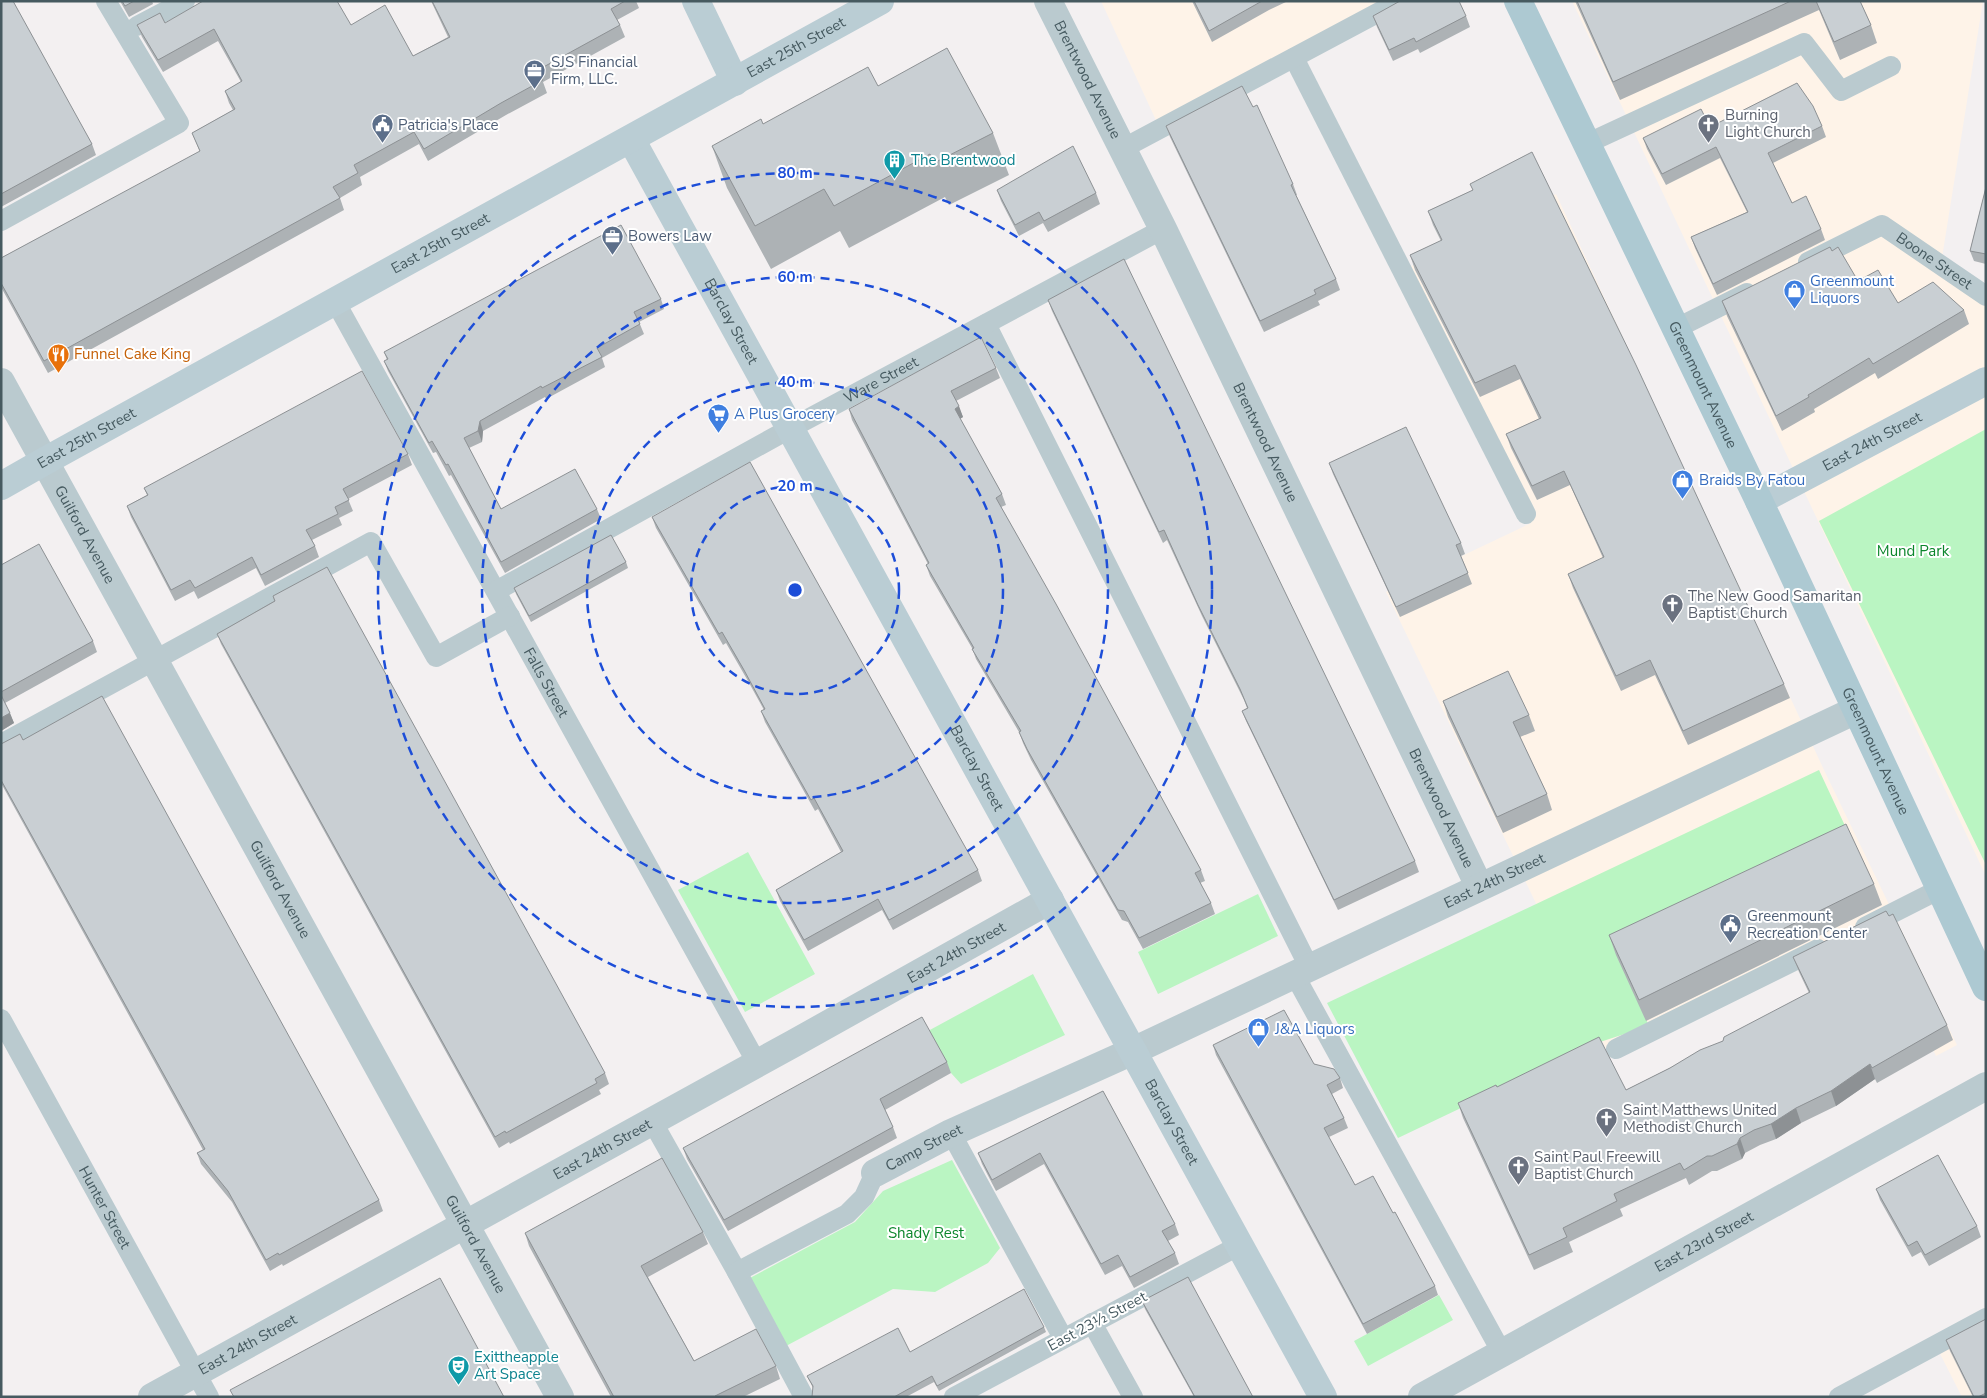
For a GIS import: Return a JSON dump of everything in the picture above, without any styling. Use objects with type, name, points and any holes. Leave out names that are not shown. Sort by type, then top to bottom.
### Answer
[{"type":"main road","name":"Greenmount Avenue","points":[[1518,1],[1758,501],[1940,890],[1982,971]]},
{"type":"street","points":[[696,1],[735,82]]},
{"type":"street","name":"East 25th Street","points":[[1,486],[880,1]]},
{"type":"street","name":"Brentwood Avenue","points":[[1048,1],[1163,229],[1479,886]]},
{"type":"street","name":"Barclay Street","points":[[631,139],[1323,1397]]},
{"type":"street","name":"East 24th Street","points":[[1758,501],[1986,381]]},
{"type":"street","name":"Guilford Avenue","points":[[1,382],[560,1397]]},
{"type":"street","name":"East 24th Street","points":[[1133,1051],[1479,886],[1856,710]]},
{"type":"street","name":"East 24th Street","points":[[152,1397],[758,1064],[1050,900]]},
{"type":"street","name":"Camp Street","points":[[876,1173],[951,1133],[1133,1051]]},
{"type":"street","name":"East 23rd Street","points":[[1422,1397],[1986,1086]]},
{"type":"lane","points":[[1,222],[179,123],[106,1]]},
{"type":"lane","points":[[124,33],[185,1]]},
{"type":"lane","points":[[1122,149],[1400,1]]},
{"type":"lane","points":[[1586,144],[1804,43],[1841,91],[1890,66]]},
{"type":"lane","points":[[1294,58],[1526,514]]},
{"type":"lane","name":"Boone Street","points":[[1787,272],[1882,225],[1986,296]]},
{"type":"lane","name":"Ware Street","points":[[496,591],[791,428],[1163,229]]},
{"type":"lane","points":[[1675,329],[1761,285]]},
{"type":"lane","name":"Falls Street","points":[[335,301],[758,1064]]},
{"type":"lane","points":[[986,324],[1302,971],[1502,1353]]},
{"type":"lane","points":[[1,744],[155,662],[371,542],[436,657],[510,616]]},
{"type":"lane","points":[[1849,934],[1940,890]]},
{"type":"lane","points":[[1616,1049],[1831,943]]},
{"type":"lane","name":"Hunter Street","points":[[1,1019],[209,1397]]},
{"type":"lane","points":[[652,1121],[737,1272],[804,1397]]},
{"type":"lane","points":[[951,1133],[1063,1338]]},
{"type":"lane","name":"Camp Street","points":[[737,1272],[847,1214],[864,1197],[876,1173]]},
{"type":"lane","name":"East 23½ Street","points":[[954,1397],[1240,1245]]},
{"type":"lane","points":[[1839,1397],[1986,1318]]},
{"type":"lane","points":[[1092,1323],[1133,1397]]},
{"type":"shaded area","points":[[1101,1],[1400,1],[1160,129]]},
{"type":"shaded area","points":[[1572,1],[1983,1],[1941,264],[1986,298],[1986,876]]},
{"type":"shaded area","points":[[1556,194],[1824,770],[1957,1045],[1936,1056],[1871,923],[1607,1051],[1386,592],[1531,523],[1403,270]]},
{"type":"shaded area","points":[[1986,1315],[1986,1397],[1962,1397],[1935,1344]]},
{"type":"green space","name":"Mund Park","points":[[1986,429],[1986,865],[1819,521]]},
{"type":"green space","points":[[1819,770],[1854,845],[1617,955],[1649,1026],[1597,1043],[1398,1138],[1327,1003]]},
{"type":"green space","points":[[748,852],[815,974],[745,1012],[678,890]]},
{"type":"green space","points":[[1258,894],[1278,936],[1158,994],[1138,952]]},
{"type":"green space","points":[[1033,974],[1065,1035],[961,1084],[951,1073],[928,1031]]},
{"type":"green space","name":"Shady Rest","points":[[952,1160],[1000,1248],[988,1263],[935,1292],[893,1289],[786,1346],[750,1278],[855,1222],[883,1191]]},
{"type":"green space","points":[[1439,1295],[1453,1320],[1368,1366],[1354,1341]]},
{"type":"building","points":[[1,1],[13,1],[92,144],[1,194]]},
{"type":"building","points":[[122,1],[134,1],[125,6]]},
{"type":"building","points":[[203,1],[337,1],[351,25],[385,5],[413,56],[450,37],[432,1],[625,1],[611,9],[620,25],[538,70],[543,80],[424,149],[414,132],[354,165],[358,173],[333,187],[340,198],[44,361],[1,283],[1,258],[200,151],[192,133],[235,109],[225,91],[242,81],[214,29],[158,60],[137,25],[160,13],[165,23]]},
{"type":"building","points":[[1194,1],[1262,1],[1209,31]]},
{"type":"building","points":[[1400,1],[1459,1],[1466,16],[1416,42],[1414,38],[1389,50],[1373,16]]},
{"type":"building","points":[[1577,1],[1791,1],[1613,82]]},
{"type":"building","points":[[1816,1],[1860,1],[1871,25],[1834,42]]},
{"type":"building","points":[[947,48],[993,133],[934,163],[930,154],[834,206],[824,189],[755,226],[712,146],[761,119],[763,124],[868,67],[878,86]]},
{"type":"building","points":[[1797,83],[1813,106],[1822,126],[1768,153],[1792,203],[1806,196],[1821,229],[1713,284],[1691,237],[1748,212],[1716,147],[1662,174],[1643,138],[1701,109],[1710,127]]},
{"type":"building","points":[[1242,86],[1253,107],[1257,105],[1293,184],[1291,185],[1336,279],[1314,290],[1316,294],[1260,321],[1166,126]]},
{"type":"building","points":[[1073,146],[1096,193],[1044,221],[1039,212],[1015,225],[997,190]]},
{"type":"building","points":[[1532,152],[1636,365],[1784,684],[1683,731],[1650,660],[1616,676],[1568,574],[1604,557],[1564,471],[1532,486],[1506,434],[1541,418],[1515,365],[1475,383],[1410,255],[1442,240],[1428,211],[1473,190],[1470,184]]},
{"type":"building","points":[[1986,187],[1986,254],[1970,251]]},
{"type":"building","points":[[621,225],[661,299],[634,312],[640,324],[597,348],[602,357],[542,388],[541,386],[480,421],[478,431],[464,438],[501,509],[575,469],[597,509],[501,562],[448,464],[446,465],[432,441],[429,443],[384,361],[388,359],[384,352]]},
{"type":"building","points":[[1830,247],[1832,251],[1838,247],[1858,281],[1878,270],[1898,303],[1933,282],[1964,310],[1873,364],[1869,358],[1776,416],[1722,301]]},
{"type":"building","points":[[1124,259],[1415,861],[1334,900],[1242,711],[1248,708],[1240,689],[1198,605],[1164,530],[1159,532],[1048,300]]},
{"type":"building","points":[[981,337],[996,368],[951,391],[959,406],[955,409],[1002,494],[996,498],[1201,870],[1195,873],[1211,903],[1139,938],[1124,911],[1118,910],[1027,749],[1019,732],[1021,731],[972,649],[974,648],[926,565],[929,563],[849,409]]},
{"type":"building","points":[[362,371],[408,454],[343,489],[349,500],[335,507],[338,514],[306,530],[315,546],[261,575],[252,557],[195,588],[190,580],[171,590],[127,506],[148,495],[144,488]]},
{"type":"building","points":[[1406,427],[1461,543],[1456,545],[1468,573],[1396,607],[1329,463]]},
{"type":"building","points":[[750,462],[978,870],[889,920],[878,899],[804,940],[776,890],[843,851],[814,798],[811,800],[761,711],[765,709],[744,670],[722,632],[719,634],[652,517]]},
{"type":"building","points":[[611,535],[626,562],[529,616],[514,588]]},
{"type":"building","points":[[39,544],[93,641],[1,692],[1,565]]},
{"type":"building","points":[[327,567],[605,1073],[595,1079],[597,1083],[506,1133],[505,1131],[495,1137],[217,634],[275,601],[273,596]]},
{"type":"building","points":[[1508,671],[1529,715],[1513,722],[1547,794],[1497,817],[1443,701]]},
{"type":"building","points":[[1,695],[10,713],[1,718]]},
{"type":"building","points":[[102,696],[379,1200],[279,1255],[278,1253],[266,1260],[228,1191],[197,1153],[205,1149],[1,780],[1,744],[20,734],[23,740]]},
{"type":"building","points":[[1846,824],[1874,884],[1639,1000],[1609,935]]},
{"type":"building","points":[[1886,911],[1889,916],[1893,914],[1947,1025],[1872,1068],[1870,1064],[1831,1091],[1796,1108],[1771,1124],[1754,1130],[1740,1138],[1737,1144],[1712,1156],[1707,1156],[1684,1170],[1680,1163],[1614,1194],[1617,1201],[1563,1228],[1567,1237],[1529,1255],[1458,1103],[1496,1085],[1497,1087],[1599,1037],[1626,1090],[1670,1068],[1700,1050],[1723,1041],[1724,1037],[1810,992],[1793,957]]},
{"type":"building","points":[[1284,1010],[1314,1064],[1334,1069],[1340,1078],[1327,1085],[1344,1118],[1324,1128],[1355,1185],[1373,1176],[1435,1286],[1363,1324],[1213,1045]]},
{"type":"building","points":[[922,1017],[947,1062],[880,1099],[893,1127],[724,1220],[683,1148]]},
{"type":"building","points":[[1103,1091],[1175,1224],[1162,1231],[1175,1253],[1130,1277],[1118,1255],[1101,1264],[1040,1153],[992,1180],[978,1153]]},
{"type":"building","points":[[1938,1155],[1977,1226],[1925,1255],[1917,1241],[1908,1246],[1876,1189]]},
{"type":"building","points":[[662,1158],[703,1232],[641,1266],[694,1361],[756,1329],[776,1366],[715,1397],[614,1397],[525,1233]]},
{"type":"building","points":[[1188,1277],[1253,1397],[1195,1397],[1142,1301]]},
{"type":"building","points":[[440,1278],[504,1397],[234,1397],[230,1390]]},
{"type":"building","points":[[1024,1289],[1044,1327],[937,1386],[932,1376],[894,1397],[812,1397],[813,1386],[807,1376],[898,1328],[910,1352]]},
{"type":"building","points":[[1986,1319],[1986,1393],[1974,1397],[1946,1340]]},
{"type":"place","name":"SJS Financial Firm, LLC.","points":[[535,90]]},
{"type":"place","name":"Burning Light Church","points":[[1709,143]]},
{"type":"place","name":"Patricia's Place","points":[[382,144]]},
{"type":"place","name":"The Brentwood","points":[[895,179]]},
{"type":"place","name":"Bowers Law","points":[[612,255]]},
{"type":"place","name":"Greenmount Liquors","points":[[1794,309]]},
{"type":"place","name":"Funnel Cake King","points":[[58,373]]},
{"type":"place","name":"A Plus Grocery","points":[[718,433]]},
{"type":"place","name":"Braids By Fatou","points":[[1683,499]]},
{"type":"place","name":"The New Good Samaritan Baptist Church","points":[[1672,624]]},
{"type":"place","name":"Greenmount Recreation Center","points":[[1731,944]]},
{"type":"place","name":"J&A Liquors","points":[[1259,1048]]},
{"type":"place","name":"Saint Matthews United Methodist Church","points":[[1607,1138]]},
{"type":"place","name":"Saint Paul Freewill Baptist Church","points":[[1518,1185]]},
{"type":"place","name":"Exittheapple Art Space","points":[[458,1385]]}]
